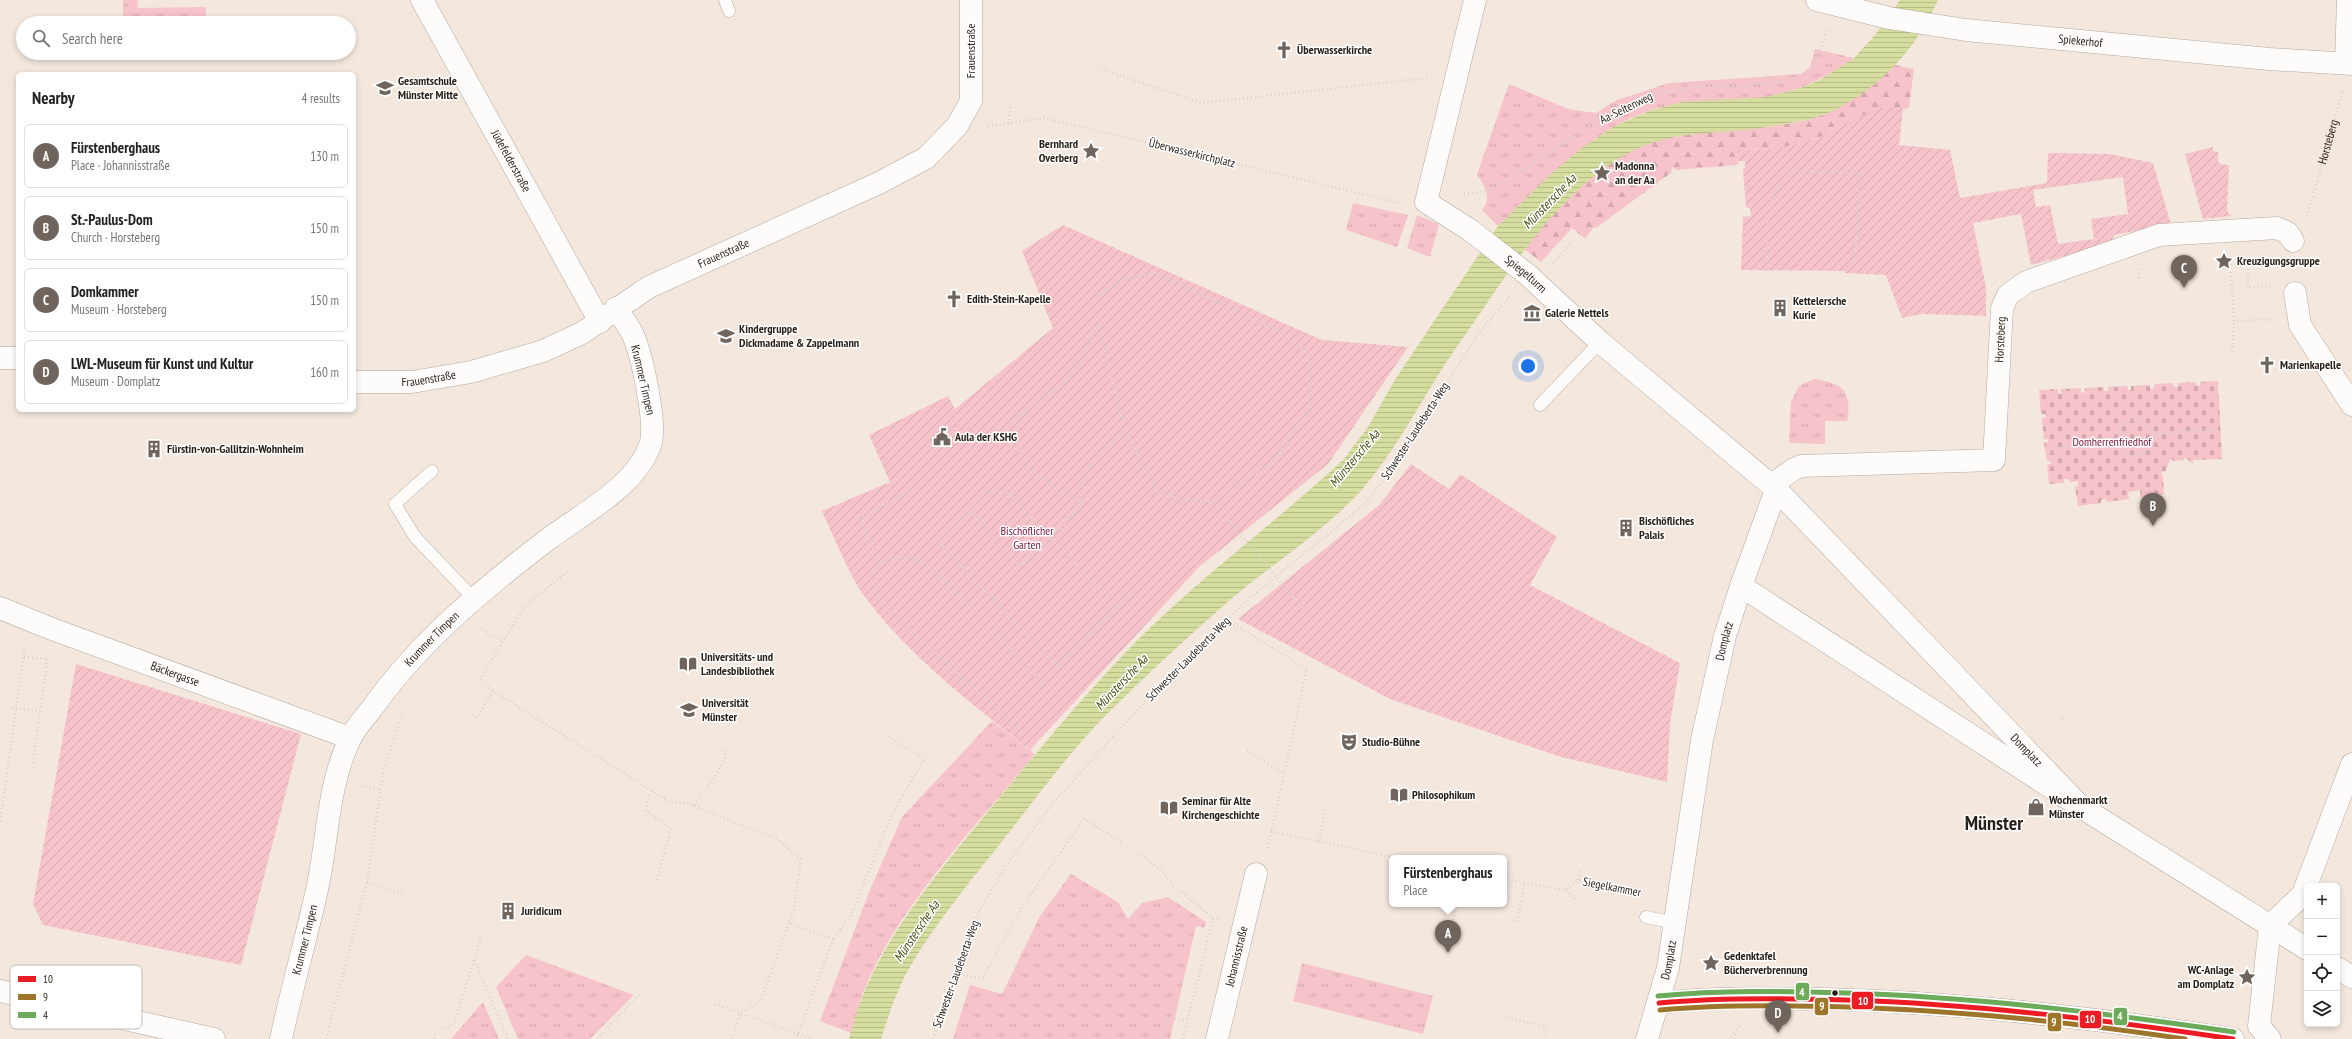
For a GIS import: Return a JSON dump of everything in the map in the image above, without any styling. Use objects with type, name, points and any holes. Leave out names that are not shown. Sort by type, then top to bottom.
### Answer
[{"type":"street","name":"Jüdefelderstraße","points":[[422,0],[441,38],[608,315]]},
{"type":"street","name":"Frauenstraße","points":[[356,382],[412,382],[471,372],[543,351],[582,333],[649,287],[879,183],[926,158],[957,126],[971,101],[971,0]]},
{"type":"street","points":[[1426,202],[1475,0]]},
{"type":"street","name":"Spiekerhof","points":[[1817,0],[1889,18],[1926,25],[2253,58],[2349,64]]},
{"type":"street","points":[[2348,0],[2349,64]]},
{"type":"street","name":"Spiegelturm","points":[[1426,202],[1470,230],[1522,270],[1600,342],[1777,490]]},
{"type":"street","name":"Horsteberg","points":[[1777,490],[1780,479],[1788,472],[1801,466],[1994,460],[2002,308],[2008,295],[2026,282],[2159,235],[2249,228],[2278,228],[2288,233],[2294,241]]},
{"type":"street","points":[[2295,293],[2300,325],[2352,405]]},
{"type":"street","name":"Krummer Timpen","points":[[281,1039],[318,885],[335,780],[350,738],[396,676],[429,640],[474,599],[547,540],[609,496],[631,475],[643,459],[651,442],[653,418],[633,335],[608,315]]},
{"type":"street","points":[[0,358],[16,358]]},
{"type":"street","name":"Domplatz","points":[[1647,1039],[1659,1003],[1668,968],[1706,720],[1726,636],[1741,586],[1777,490],[2081,807]]},
{"type":"street","name":"Domplatz","points":[[1741,586],[2081,807],[2304,947]]},
{"type":"street","name":"Bäckergasse","points":[[0,608],[52,629],[350,738]]},
{"type":"street","points":[[2270,1039],[2259,1026],[2270,926],[2304,894],[2352,764]]},
{"type":"street","name":"Johannisstraße","points":[[1217,1039],[1244,925],[1261,866]]},
{"type":"street","points":[[2340,970],[2352,977]]},
{"type":"street","points":[[0,991],[10,993]]},
{"type":"street","points":[[1659,1003],[1702,998],[1873,1000],[1994,1009],[2153,1027],[2233,1039]]},
{"type":"street","points":[[142,1023],[214,1039]]},
{"type":"lane","points":[[1540,405],[1600,342]]},
{"type":"lane","points":[[432,471],[395,504],[415,537],[474,599]]},
{"type":"lane","points":[[1646,917],[1675,923]]},
{"type":"path","name":"Aa-Seitenweg","points":[[1463,194],[1492,190],[1589,126],[1654,94],[1699,86],[1745,86],[1784,81],[1813,70],[1819,54]]},
{"type":"path","name":"Horsteberg","points":[[2306,221],[2342,95],[2349,64]]},
{"type":"path","points":[[1100,69],[1201,102],[1457,74]]},
{"type":"path","points":[[1008,124],[1011,107]]},
{"type":"path","name":"Überwasserkirchplatz","points":[[957,126],[1008,124],[1044,118],[1400,204],[1426,202]]},
{"type":"path","points":[[1766,271],[1767,206],[1789,170],[1860,174],[1854,274]]},
{"type":"path","points":[[1553,264],[1571,243]]},
{"type":"path","points":[[2230,256],[2234,320],[2232,352]]},
{"type":"path","points":[[2272,286],[2248,287],[2248,264],[2282,262]]},
{"type":"path","points":[[1155,273],[1291,337],[1310,358],[1310,406],[1276,460],[1213,502],[1186,500],[1156,492],[1124,429],[1093,299],[1120,280],[1155,273]]},
{"type":"path","name":"Schwester-Laudeberta-Weg","points":[[933,1039],[974,920],[1007,864],[1052,804],[1138,708],[1227,620],[1246,602],[1366,503],[1401,456],[1478,334],[1494,314]]},
{"type":"path","points":[[2234,320],[2298,318]]},
{"type":"path","points":[[1080,501],[1057,490],[1028,468],[1015,437],[1015,418],[1062,385],[1077,367],[1098,324]]},
{"type":"path","points":[[2130,420],[2136,420],[2148,424],[2153,435],[2151,446],[2148,451],[2137,456],[2126,454],[2121,450],[2117,440],[2120,427],[2130,420]]},
{"type":"path","points":[[2153,435],[2221,428]]},
{"type":"path","points":[[969,511],[1021,566],[1073,514],[1080,501],[1083,480],[1092,463],[1124,429]]},
{"type":"path","points":[[2046,453],[2066,446],[2117,440]]},
{"type":"path","points":[[880,563],[860,519],[913,489]]},
{"type":"path","points":[[1117,607],[1008,493],[987,493],[936,541],[1057,666],[1133,592]]},
{"type":"path","points":[[1213,502],[1309,615]]},
{"type":"path","points":[[973,610],[935,571],[917,561],[901,557],[880,563],[872,577],[872,584],[876,594],[893,615],[1024,734]]},
{"type":"path","points":[[567,572],[525,606],[502,641],[480,679],[494,691],[670,802],[689,803],[777,839],[801,859],[794,910],[761,1000],[740,1014],[732,1039]]},
{"type":"path","points":[[1227,620],[1307,669],[1271,831],[1261,866]]},
{"type":"path","points":[[475,624],[502,641]]},
{"type":"path","points":[[994,631],[1044,684]]},
{"type":"path","points":[[0,821],[26,643],[19,642]]},
{"type":"path","points":[[24,657],[47,659]]},
{"type":"path","points":[[34,763],[46,670]]},
{"type":"path","points":[[474,715],[477,718],[494,691]]},
{"type":"path","points":[[12,708],[40,711]]},
{"type":"path","points":[[326,1039],[367,882],[383,772],[404,709]]},
{"type":"path","points":[[2062,718],[2063,722]]},
{"type":"path","points":[[796,1039],[833,939],[852,915],[892,814],[924,760],[885,735]]},
{"type":"path","points":[[694,806],[726,755],[722,750]]},
{"type":"path","points":[[1247,751],[1284,773]]},
{"type":"path","points":[[652,791],[648,799],[646,811],[671,828],[657,880]]},
{"type":"path","points":[[1319,842],[1325,810]]},
{"type":"path","points":[[955,974],[982,978],[1022,907],[1084,819],[1124,844]]},
{"type":"path","points":[[1271,831],[1389,857]]},
{"type":"path","points":[[1141,855],[1163,872],[1173,885],[1213,918],[1244,925]]},
{"type":"path","points":[[1578,880],[1580,870]]},
{"type":"path","name":"Siegelkammer","points":[[1507,879],[1566,890],[1578,880],[1679,901]]},
{"type":"path","points":[[367,882],[402,894]]},
{"type":"path","points":[[1517,921],[1525,882]]},
{"type":"path","points":[[1566,890],[1577,901]]},
{"type":"path","points":[[1453,920],[1456,907]]},
{"type":"path","points":[[1183,1039],[1213,918]]},
{"type":"path","points":[[789,923],[833,939]]},
{"type":"path","points":[[434,1039],[437,1032],[454,1024],[481,937]]},
{"type":"path","points":[[474,959],[508,1039]]},
{"type":"path","points":[[597,1039],[640,993]]},
{"type":"path","points":[[715,1004],[811,1039]]},
{"type":"path","points":[[1161,1039],[1166,1016],[1187,1021]]},
{"type":"path","points":[[1504,1016],[1546,1027],[1543,1039]]},
{"type":"path","points":[[1735,1039],[1736,1028],[1747,1021]]},
{"type":"path","points":[[1728,1039],[1735,1033]]},
{"type":"green space","points":[[123,0],[137,0],[138,8],[206,7],[206,16],[123,16]]},
{"type":"green space","points":[[1815,49],[1854,58],[1812,83],[1778,95],[1751,99],[1692,102],[1649,111],[1627,120],[1586,146],[1550,177],[1498,226],[1482,210],[1487,201],[1487,196],[1485,187],[1477,174],[1509,84],[1568,109],[1596,113],[1617,100],[1669,83],[1801,74],[1810,67]]},
{"type":"green space","points":[[1895,65],[1914,69],[1909,108],[1857,117],[1823,136],[1778,149],[1737,150],[1738,165],[1676,170],[1674,167],[1671,170],[1672,172],[1596,228],[1594,227],[1585,239],[1572,228],[1541,262],[1524,249],[1550,218],[1579,188],[1611,162],[1629,152],[1647,144],[1689,133],[1775,125],[1817,117],[1849,102]]},
{"type":"green space","points":[[1881,108],[1903,108],[1899,145],[1950,150],[1960,198],[2047,183],[2048,153],[2110,154],[2153,163],[2171,224],[2114,235],[2110,244],[2031,265],[2021,214],[1973,223],[1986,287],[1986,316],[1921,314],[1902,318],[1886,275],[1845,273],[1845,271],[1741,270],[1743,217],[1751,216],[1750,208],[1746,208],[1743,169],[1745,168],[1745,161],[1738,161],[1737,150],[1778,149],[1823,136],[1857,117]],"holes":[[[2123,177],[2128,214],[2091,219],[2094,239],[2058,244],[2050,205],[2036,207],[2033,190]]]},
{"type":"green space","points":[[2213,147],[2213,151],[2218,152],[2218,161],[2221,164],[2229,165],[2227,211],[2231,216],[2203,219],[2185,154]]},
{"type":"green space","points":[[1353,203],[1408,215],[1397,247],[1346,230]]},
{"type":"green space","points":[[1417,215],[1439,224],[1430,257],[1407,248]]},
{"type":"green space","name":"Bischöflicher Garten","points":[[1063,225],[1322,340],[1408,347],[1328,464],[1199,567],[1030,750],[940,677],[918,657],[879,615],[862,593],[851,575],[822,511],[890,482],[869,435],[948,396],[955,409],[1053,328],[1022,251]]},
{"type":"green space","points":[[1814,379],[1832,383],[1843,390],[1847,396],[1848,403],[1847,421],[1825,421],[1825,444],[1789,443],[1791,402],[1799,386]]},
{"type":"green space","name":"Domherrenfriedhof","points":[[2218,381],[2222,459],[2193,460],[2193,464],[2185,457],[2184,460],[2173,461],[2171,458],[2165,472],[2162,471],[2161,474],[2163,475],[2164,494],[2141,498],[2140,490],[2128,492],[2129,499],[2107,502],[2106,499],[2101,500],[2101,503],[2078,506],[2075,487],[2078,486],[2078,481],[2070,482],[2069,479],[2064,479],[2064,483],[2049,484],[2047,465],[2051,464],[2051,461],[2047,461],[2044,443],[2048,442],[2048,439],[2044,440],[2042,418],[2046,417],[2045,414],[2041,414],[2039,390],[2058,389],[2058,393],[2061,394],[2061,389],[2081,388],[2081,393],[2085,392],[2085,388],[2104,387],[2104,391],[2108,391],[2108,387],[2127,386],[2128,390],[2131,390],[2131,386],[2150,385],[2150,389],[2154,388],[2154,384],[2173,383],[2174,387],[2177,387],[2178,383],[2196,382],[2197,386],[2200,386],[2200,382]]},
{"type":"green space","points":[[1411,464],[1449,489],[1460,474],[1557,537],[1530,585],[1680,663],[1670,724],[1667,782],[1561,757],[1390,699],[1238,619],[1379,505]]},
{"type":"green space","points":[[76,664],[301,734],[241,965],[43,925],[33,904]]},
{"type":"green space","points":[[992,721],[1035,754],[944,863],[901,921],[883,951],[868,981],[860,1000],[851,1033],[820,1021],[869,892],[902,817]]},
{"type":"green space","points":[[1071,874],[1118,902],[1128,919],[1142,903],[1168,897],[1206,922],[1204,928],[1196,926],[1170,1039],[953,1039],[970,985],[1002,994],[1040,916]]},
{"type":"green space","points":[[526,955],[634,995],[590,1039],[518,1039],[496,987]]},
{"type":"green space","points":[[1302,963],[1433,996],[1423,1034],[1293,1001]]},
{"type":"green space","points":[[483,1002],[499,1039],[451,1039]]},
{"type":"water","name":"Münstersche Aa","points":[[1900,0],[1938,0],[1918,37],[1905,54],[1874,84],[1839,108],[1820,116],[1774,126],[1683,136],[1663,140],[1642,147],[1621,157],[1598,173],[1566,201],[1525,249],[1443,367],[1394,447],[1364,487],[1332,519],[1240,591],[1162,661],[1089,733],[1048,782],[960,894],[926,941],[902,982],[881,1039],[849,1039],[858,1008],[870,979],[884,952],[918,899],[937,874],[1063,722],[1130,648],[1177,603],[1344,459],[1368,427],[1396,378],[1498,226],[1553,172],[1583,147],[1615,126],[1649,111],[1683,102],[1766,97],[1798,89],[1820,80],[1854,58],[1875,35]]},
{"type":"transit line","name":"4","points":[[1658,996],[1752,992],[1822,992],[1895,995],[2040,1007],[2137,1018],[2234,1032]]},
{"type":"transit line","name":"10","points":[[1659,1003],[1752,998],[1823,999],[1943,1005],[2089,1019],[2233,1039]]},
{"type":"transit line","name":"9","points":[[1660,1010],[1707,1007],[1824,1006],[1932,1011],[2059,1022],[2185,1039]]},
{"type":"place","name":"Überwasserkirche","points":[[1284,50]]},
{"type":"place","name":"Gesamtschule Münster Mitte","points":[[385,88]]},
{"type":"place","name":"Bernhard Overberg","points":[[1091,151]]},
{"type":"place","name":"Madonna an der Aa","points":[[1602,173]]},
{"type":"place","name":"Kreuzigungsgruppe","points":[[2224,261]]},
{"type":"place","name":"Domkammer","points":[[2184,288]]},
{"type":"place","name":"Edith-Stein-Kapelle","points":[[954,299]]},
{"type":"place","name":"Kettelersche Kurie","points":[[1780,308]]},
{"type":"place","name":"Galerie Nettels","points":[[1532,313]]},
{"type":"place","name":"Kindergruppe Dickmadame & Zappelmann","points":[[726,336]]},
{"type":"place","name":"Marienkapelle","points":[[2267,365]]},
{"type":"place","name":"Aula der KSHG","points":[[942,437]]},
{"type":"place","name":"Fürstin-von-Gallitzin-Wohnheim","points":[[154,449]]},
{"type":"place","name":"St.-Paulus-Dom","points":[[2153,526]]},
{"type":"place","name":"Bischöfliches Palais","points":[[1626,528]]},
{"type":"place","name":"Universitäts- und Landesbibliothek","points":[[688,664]]},
{"type":"place","name":"Universität Münster","points":[[689,710]]},
{"type":"place","name":"Studio-Bühne","points":[[1349,742]]},
{"type":"place","name":"Philosophikum","points":[[1399,795]]},
{"type":"place","name":"Wochenmarkt Münster","points":[[2036,807]]},
{"type":"place","name":"Seminar für Alte Kirchengeschichte","points":[[1169,808]]},
{"type":"place","name":"Juridicum","points":[[508,911]]},
{"type":"place","name":"Fürstenberghaus","points":[[1448,953]]},
{"type":"place","name":"Gedenktafel Bücherverbrennung","points":[[1711,963]]},
{"type":"place","name":"WC-Anlage am Domplatz","points":[[2247,977]]},
{"type":"place","name":"LWL-Museum für Kunst und Kultur","points":[[1778,1033]]},
{"type":"district","name":"Münster","points":[[1994,823]]}]
